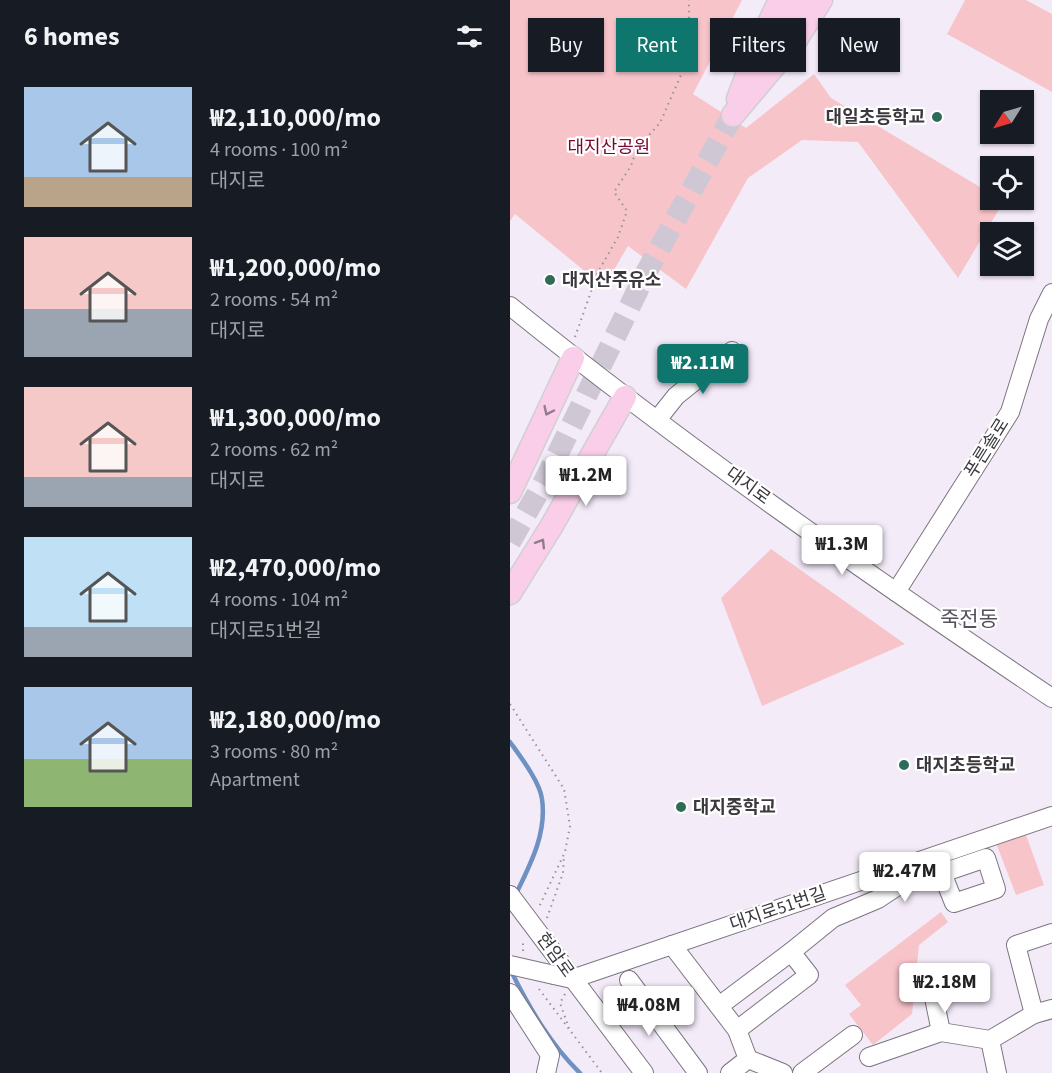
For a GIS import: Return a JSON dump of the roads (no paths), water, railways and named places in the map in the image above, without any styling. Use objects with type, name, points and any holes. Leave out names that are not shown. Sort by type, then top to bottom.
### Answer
[{"type":"main road","points":[[733,115],[757,48],[780,0]]},
{"type":"main road","points":[[733,115],[800,0]]},
{"type":"main road","points":[[733,115],[796,40],[821,0]]},
{"type":"main road","points":[[510,492],[570,355]]},
{"type":"main road","points":[[510,592],[551,527],[625,397]]},
{"type":"street","name":"푸른솔로","points":[[896,592],[1010,412],[1039,319],[1052,293]]},
{"type":"street","name":"대지로","points":[[510,306],[625,397],[896,592],[1052,698]]},
{"type":"street","points":[[657,420],[676,396],[732,351]]},
{"type":"street","name":"대지로51번길","points":[[572,979],[1052,816]]},
{"type":"street","points":[[719,1006],[833,918],[878,899],[913,876],[942,873]]},
{"type":"street","name":"현암로","points":[[510,895],[644,1073]]},
{"type":"street","points":[[1034,1014],[1016,945],[1052,933]]},
{"type":"street","points":[[672,945],[737,1030],[748,1059],[783,1073]]},
{"type":"street","points":[[737,1030],[809,975],[791,952]]},
{"type":"street","points":[[516,960],[554,975],[572,979]]},
{"type":"street","points":[[629,980],[698,1073]]},
{"type":"street","points":[[931,983],[941,1032]]},
{"type":"street","points":[[510,993],[550,1055],[546,1073]]},
{"type":"street","points":[[869,1057],[941,1032],[990,1040],[1034,1014],[1052,1009]]},
{"type":"street","points":[[802,1073],[853,1035]]},
{"type":"street","points":[[990,1040],[997,1073]]},
{"type":"street","points":[[730,1073],[748,1059]]},
{"type":"waterway","points":[[510,742],[538,785],[543,812],[540,837],[515,896]]},
{"type":"waterway","points":[[511,971],[541,1025],[580,1073]]},
{"type":"tunnel","points":[[510,542],[544,482],[647,271],[733,115]]},
{"type":"place","name":"대일초등학교","points":[[937,117]]},
{"type":"place","name":"대지산주유소","points":[[550,280]]},
{"type":"place","name":"대지초등학교","points":[[904,765]]},
{"type":"place","name":"대지중학교","points":[[681,807]]},
{"type":"district","name":"죽전동","points":[[969,619]]},
{"type":"park label","name":"대지산공원","points":[[609,147]]}]
